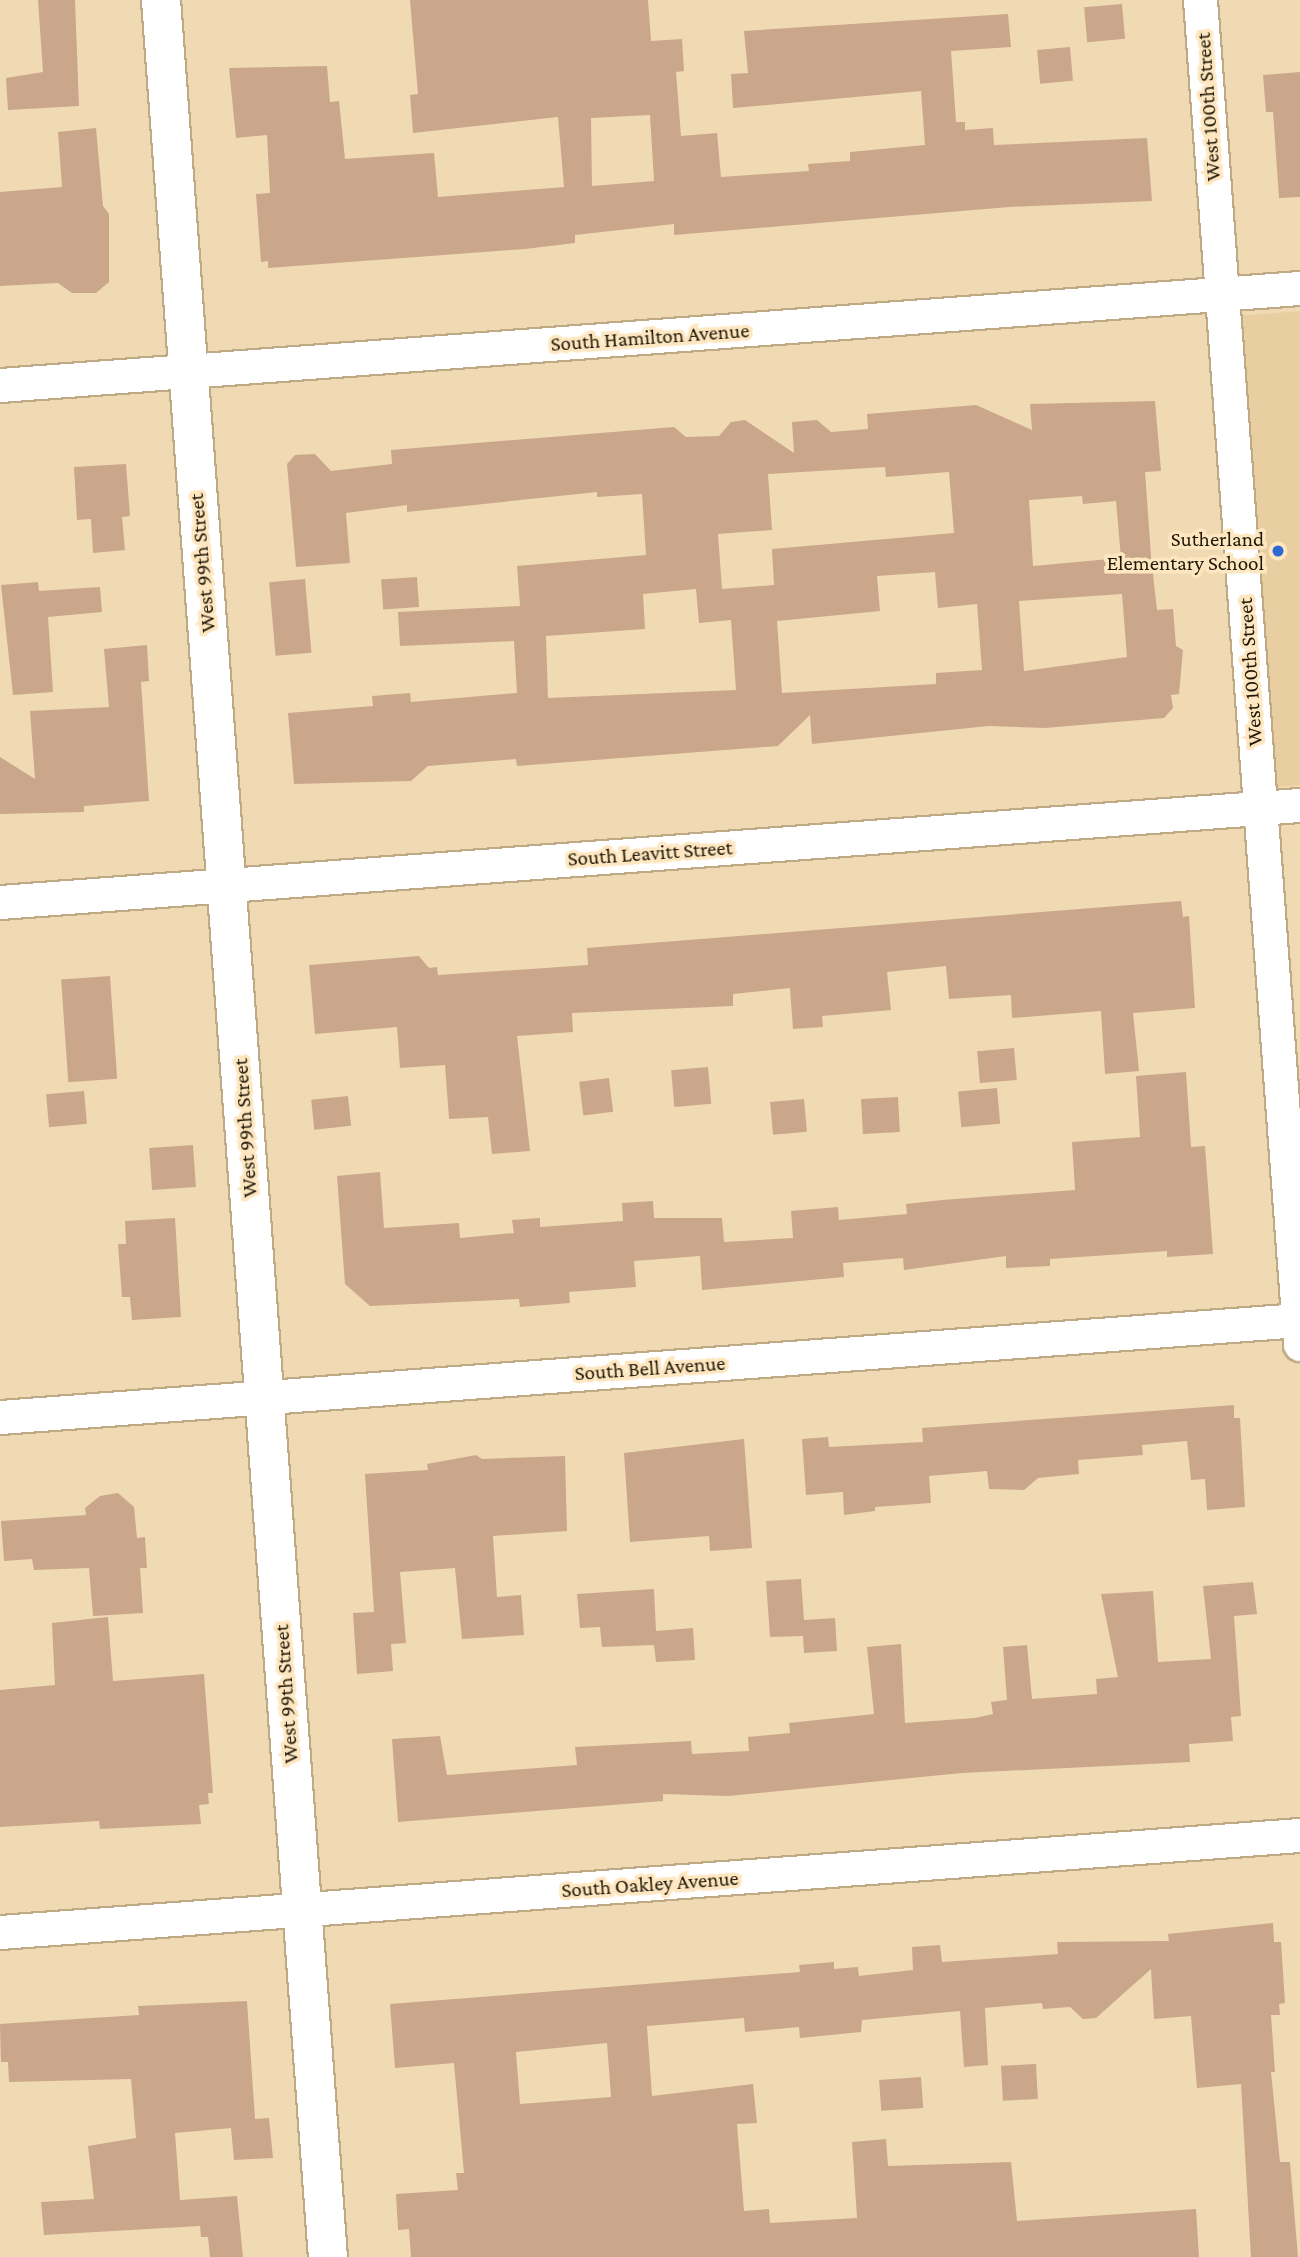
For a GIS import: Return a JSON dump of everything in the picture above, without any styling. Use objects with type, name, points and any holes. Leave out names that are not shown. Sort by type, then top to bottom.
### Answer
[{"type":"street","name":"West 99th Street","points":[[161,0],[328,2257]]},
{"type":"street","name":"West 100th Street","points":[[1200,0],[1299,1328]]},
{"type":"street","name":"South Hamilton Avenue","points":[[0,385],[1300,288]]},
{"type":"street","name":"South Leavitt Street","points":[[0,902],[1300,805]]},
{"type":"street","name":"South Bell Avenue","points":[[0,1417],[1299,1328]]},
{"type":"street","name":"South Oakley Avenue","points":[[0,1932],[1300,1835]]},
{"type":"shaded area","name":"Sutherland Elementary School","points":[[1300,311],[1300,785],[1273,787],[1237,316]]},
{"type":"building","points":[[38,0],[75,0],[79,106],[8,110],[6,78],[43,72]]},
{"type":"building","points":[[410,0],[648,0],[651,41],[682,39],[684,71],[676,72],[681,136],[717,133],[721,177],[809,171],[808,164],[850,161],[850,152],[925,145],[921,91],[733,108],[731,74],[748,73],[744,31],[1008,14],[1011,47],[951,51],[956,122],[965,122],[965,130],[993,128],[994,145],[1147,138],[1152,201],[1009,207],[674,235],[674,224],[575,235],[575,243],[525,249],[268,268],[268,261],[261,262],[256,194],[270,193],[267,135],[236,138],[229,68],[327,66],[330,102],[339,101],[345,159],[434,153],[438,197],[564,187],[558,117],[413,133],[410,95],[418,94]],"holes":[[[650,115],[654,181],[592,186],[591,118]]]},
{"type":"building","points":[[1122,4],[1125,39],[1087,42],[1084,7]]},
{"type":"building","points":[[1070,47],[1073,81],[1040,84],[1037,50]]},
{"type":"building","points":[[1300,72],[1300,197],[1279,198],[1273,112],[1266,112],[1263,75]]},
{"type":"building","points":[[96,128],[103,206],[109,214],[109,282],[96,293],[72,293],[58,283],[0,286],[0,192],[62,187],[58,132]]},
{"type":"building","points":[[1155,401],[1161,471],[1145,472],[1157,610],[1173,609],[1176,646],[1183,650],[1179,694],[1171,695],[1173,708],[1164,718],[1045,728],[989,726],[812,744],[810,715],[778,746],[517,766],[516,759],[428,766],[411,781],[294,784],[288,713],[373,706],[372,696],[410,693],[411,702],[517,693],[514,641],[400,646],[398,612],[520,606],[517,566],[646,555],[642,494],[597,497],[597,492],[407,512],[407,505],[346,513],[350,563],[296,567],[287,464],[295,455],[315,454],[331,471],[392,464],[391,450],[674,427],[686,437],[719,436],[731,422],[745,420],[794,453],[792,422],[817,420],[831,432],[868,429],[867,414],[976,405],[1032,430],[1030,404]],"holes":[[[885,467],[886,477],[949,472],[954,533],[772,549],[774,585],[722,589],[718,534],[772,530],[768,474]],[[1082,496],[1083,504],[1116,501],[1121,558],[1033,566],[1029,500]],[[935,572],[938,608],[977,604],[982,670],[936,673],[936,684],[782,693],[777,621],[880,611],[877,576]],[[696,589],[699,623],[731,620],[736,690],[548,698],[546,636],[645,629],[643,594]],[[1122,594],[1127,657],[1024,671],[1019,601]]]},
{"type":"building","points":[[126,464],[130,516],[122,517],[125,550],[93,553],[91,519],[77,520],[74,467]]},
{"type":"building","points":[[417,577],[419,607],[383,609],[381,580]]},
{"type":"building","points":[[305,579],[311,653],[276,656],[269,582]]},
{"type":"building","points":[[38,582],[39,591],[100,587],[102,612],[48,617],[53,692],[13,695],[1,585]]},
{"type":"building","points":[[147,645],[149,681],[141,682],[149,801],[84,806],[84,812],[0,814],[0,757],[35,779],[30,711],[109,707],[104,649]]},
{"type":"building","points":[[1181,901],[1183,917],[1189,916],[1195,1008],[1133,1013],[1139,1071],[1105,1074],[1101,1011],[1012,1018],[1011,995],[949,999],[946,966],[887,972],[891,1010],[822,1016],[823,1027],[793,1029],[790,988],[733,994],[733,1006],[572,1013],[573,1032],[517,1036],[530,1151],[492,1154],[488,1117],[449,1119],[445,1065],[400,1068],[397,1027],[315,1034],[309,965],[419,956],[429,968],[437,967],[438,975],[588,965],[587,948]]},
{"type":"building","points":[[110,976],[117,1079],[68,1082],[61,979]]},
{"type":"building","points":[[1014,1048],[1017,1080],[980,1083],[977,1051]]},
{"type":"building","points":[[708,1067],[711,1104],[674,1107],[671,1070]]},
{"type":"building","points":[[1186,1072],[1191,1147],[1205,1146],[1213,1254],[1167,1257],[1167,1251],[1050,1259],[1050,1266],[1006,1268],[1006,1256],[904,1270],[903,1258],[843,1263],[844,1277],[702,1290],[700,1256],[634,1261],[636,1287],[569,1292],[570,1303],[520,1307],[519,1299],[370,1306],[345,1284],[337,1176],[380,1172],[384,1228],[459,1223],[460,1238],[514,1233],[512,1220],[540,1218],[540,1227],[623,1221],[622,1203],[653,1201],[654,1218],[722,1218],[724,1242],[793,1238],[791,1211],[838,1207],[839,1220],[907,1214],[906,1204],[1075,1190],[1072,1142],[1140,1137],[1136,1076]]},
{"type":"building","points":[[609,1078],[613,1112],[583,1115],[579,1082]]},
{"type":"building","points":[[997,1088],[1000,1124],[961,1127],[958,1091]]},
{"type":"building","points":[[84,1091],[87,1124],[49,1127],[46,1094]]},
{"type":"building","points":[[348,1096],[351,1126],[314,1130],[311,1100]]},
{"type":"building","points":[[898,1097],[900,1132],[863,1134],[861,1099]]},
{"type":"building","points":[[804,1099],[807,1132],[773,1135],[770,1102]]},
{"type":"building","points":[[193,1145],[196,1187],[152,1190],[149,1148]]},
{"type":"building","points":[[175,1218],[181,1317],[132,1320],[130,1297],[122,1297],[118,1244],[126,1244],[125,1221]]},
{"type":"building","points":[[1234,1405],[1234,1418],[1240,1418],[1245,1507],[1207,1510],[1205,1479],[1191,1480],[1187,1441],[1142,1445],[1143,1455],[1078,1460],[1079,1474],[1038,1478],[1024,1490],[989,1489],[987,1471],[929,1476],[931,1503],[875,1507],[875,1511],[844,1515],[843,1492],[806,1495],[802,1439],[828,1437],[829,1447],[923,1442],[922,1428]]},
{"type":"building","points":[[744,1439],[752,1548],[710,1551],[709,1536],[630,1542],[624,1453]]},
{"type":"building","points":[[476,1455],[482,1459],[565,1456],[567,1531],[493,1536],[497,1597],[521,1595],[524,1635],[462,1639],[455,1568],[400,1572],[406,1643],[391,1644],[393,1671],[357,1674],[353,1613],[374,1612],[365,1474],[428,1470],[427,1464]]},
{"type":"building","points":[[118,1493],[134,1507],[137,1538],[145,1537],[147,1568],[140,1568],[143,1613],[93,1616],[89,1568],[34,1570],[32,1559],[4,1561],[1,1521],[86,1515],[85,1508],[100,1496]]},
{"type":"building","points":[[801,1579],[804,1620],[835,1618],[837,1651],[804,1653],[803,1636],[770,1637],[766,1581]]},
{"type":"building","points":[[1253,1582],[1257,1614],[1234,1616],[1241,1716],[1231,1717],[1233,1741],[1189,1744],[1190,1762],[962,1773],[728,1796],[663,1794],[663,1801],[398,1822],[392,1739],[440,1736],[447,1775],[577,1765],[575,1747],[691,1741],[692,1754],[749,1751],[748,1737],[790,1733],[789,1723],[874,1714],[867,1647],[901,1644],[905,1723],[975,1718],[993,1714],[991,1702],[1007,1700],[1003,1647],[1027,1645],[1032,1699],[1097,1694],[1096,1679],[1118,1677],[1101,1594],[1153,1591],[1158,1662],[1211,1659],[1203,1586]]},
{"type":"building","points":[[654,1589],[656,1631],[693,1628],[695,1660],[656,1662],[654,1645],[602,1647],[600,1627],[580,1628],[577,1594]]},
{"type":"building","points":[[108,1617],[113,1681],[204,1674],[213,1793],[208,1793],[209,1804],[199,1805],[201,1824],[100,1829],[99,1821],[0,1827],[0,1690],[55,1685],[52,1623]]},
{"type":"building","points":[[1273,1923],[1274,1942],[1281,1942],[1285,2003],[1279,2004],[1280,2015],[1271,2015],[1275,2072],[1271,2072],[1280,2162],[1290,2162],[1298,2257],[1251,2257],[1241,2084],[1197,2088],[1191,2016],[1154,2019],[1151,1969],[1096,2018],[1083,2019],[1070,2007],[1043,2009],[1042,2003],[985,2008],[988,2065],[964,2067],[960,2011],[862,2020],[861,2032],[800,2038],[799,2027],[745,2032],[744,2018],[647,2026],[652,2096],[753,2084],[757,2123],[737,2124],[744,2211],[769,2209],[770,2223],[857,2218],[852,2142],[886,2139],[888,2166],[1011,2162],[1017,2221],[1196,2209],[1199,2257],[411,2257],[409,2229],[398,2230],[396,2194],[458,2190],[456,2173],[464,2173],[454,2063],[395,2068],[390,2004],[800,1972],[799,1965],[834,1962],[834,1969],[858,1967],[859,1976],[913,1970],[912,1947],[940,1945],[942,1962],[1058,1954],[1057,1942],[1169,1941],[1168,1934]],"holes":[[[607,2043],[611,2097],[520,2104],[516,2052]]]},
{"type":"building","points":[[247,2001],[255,2119],[269,2118],[273,2158],[234,2160],[231,2128],[175,2133],[180,2200],[237,2196],[243,2257],[210,2257],[208,2237],[201,2237],[200,2226],[44,2235],[41,2202],[94,2199],[88,2146],[136,2138],[131,2079],[9,2082],[8,2062],[1,2062],[0,2024],[139,2015],[138,2006]]},
{"type":"building","points":[[1036,2064],[1038,2099],[1003,2101],[1001,2066]]},
{"type":"building","points":[[921,2077],[923,2108],[881,2111],[879,2080]]},
{"type":"place","name":"Sutherland Elementary School","points":[[1278,551]]}]
